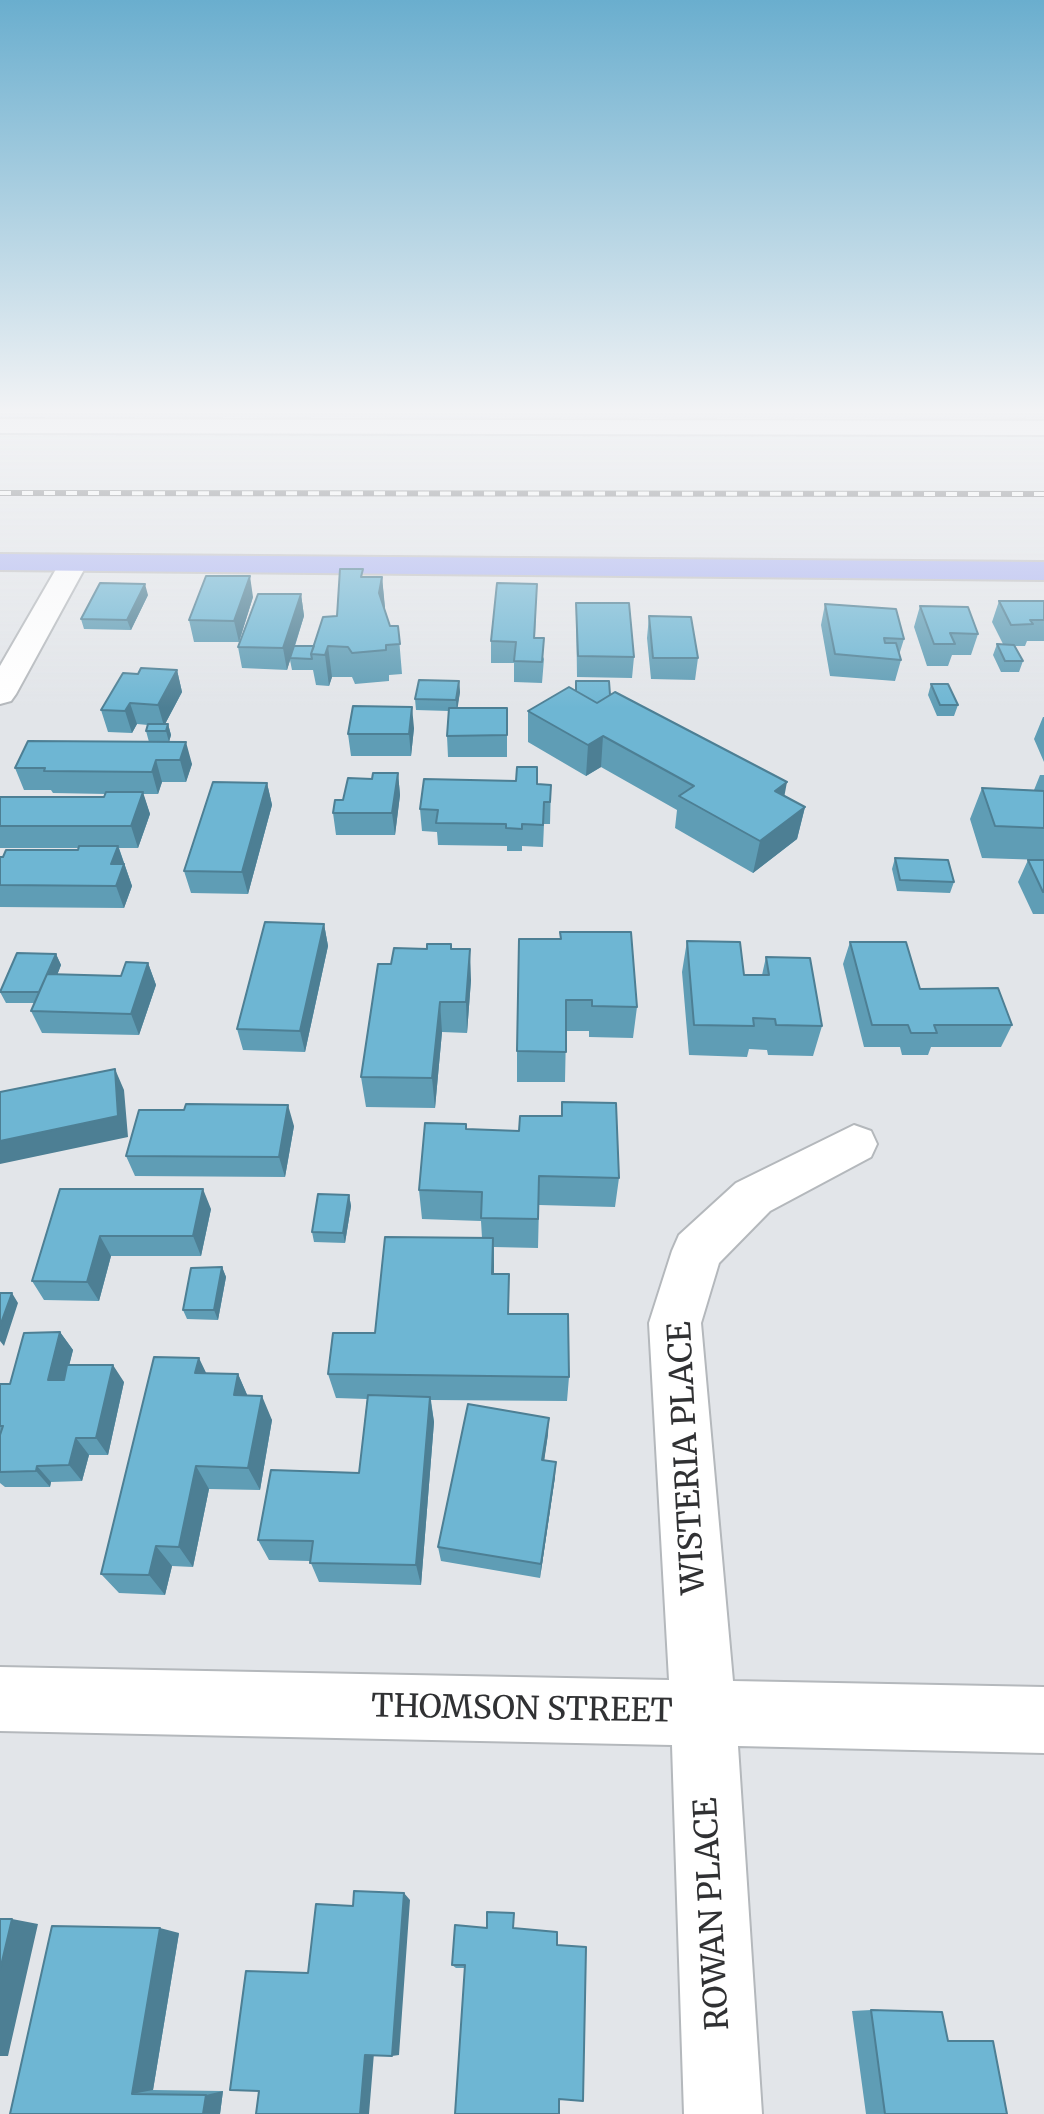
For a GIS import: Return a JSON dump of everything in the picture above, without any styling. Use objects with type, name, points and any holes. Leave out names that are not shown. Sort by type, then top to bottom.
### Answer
[{"type":"highway","points":[[0,562],[1044,571]]},
{"type":"street","points":[[0,694],[73,564]]},
{"type":"street","name":"WISTERIA PLACE","points":[[703,1714],[675,1323],[697,1251],[753,1197],[854,1144]]},
{"type":"street","name":"THOMSON STREET","points":[[0,1699],[1044,1720]]},
{"type":"street","name":"ROWAN PLACE","points":[[703,1714],[723,2114]]},
{"type":"building","points":[[340,569],[363,569],[361,577],[382,577],[379,593],[390,626],[398,626],[400,644],[386,645],[386,650],[352,653],[348,647],[328,646],[325,655],[311,654],[323,617],[337,616]]},
{"type":"building","points":[[206,576],[250,576],[234,621],[189,620]]},
{"type":"building","points":[[100,583],[145,584],[127,620],[81,619]]},
{"type":"building","points":[[497,583],[537,584],[534,638],[544,638],[542,662],[514,661],[516,642],[491,641]]},
{"type":"building","points":[[258,594],[301,594],[283,648],[238,647]]},
{"type":"building","points":[[999,601],[1044,601],[1044,620],[1011,625]]},
{"type":"building","points":[[576,603],[629,603],[634,657],[578,656]]},
{"type":"building","points":[[825,604],[896,609],[904,639],[884,638],[885,643],[896,643],[901,660],[835,654]]},
{"type":"building","points":[[920,606],[968,607],[978,634],[950,633],[955,644],[934,644]]},
{"type":"building","points":[[649,616],[691,617],[698,658],[653,658]]},
{"type":"building","points":[[997,644],[1014,645],[1023,661],[1005,661]]},
{"type":"building","points":[[294,646],[314,646],[312,659],[290,658]]},
{"type":"building","points":[[141,668],[177,670],[158,705],[130,703],[125,711],[101,710],[123,673],[138,674]]},
{"type":"building","points":[[419,680],[459,681],[456,700],[415,699]]},
{"type":"building","points":[[576,681],[609,681],[610,695],[597,703],[576,691]]},
{"type":"building","points":[[931,684],[948,684],[958,705],[940,705]]},
{"type":"building","points":[[569,687],[597,703],[615,692],[787,782],[775,791],[805,807],[760,841],[679,796],[694,786],[603,736],[588,745],[528,711]]},
{"type":"building","points":[[353,706],[412,707],[409,734],[348,734]]},
{"type":"building","points":[[449,708],[507,708],[507,735],[447,736]]},
{"type":"building","points":[[148,724],[168,724],[166,731],[146,731]]},
{"type":"building","points":[[28,741],[186,742],[180,760],[156,760],[152,772],[15,768]]},
{"type":"building","points":[[517,767],[537,767],[537,784],[551,785],[550,802],[544,802],[543,825],[522,824],[522,829],[506,828],[506,824],[436,823],[438,810],[420,809],[424,779],[516,781]]},
{"type":"building","points":[[373,773],[398,773],[392,813],[333,813],[335,800],[343,800],[348,778],[372,779]]},
{"type":"building","points":[[213,782],[267,783],[242,872],[184,871]]},
{"type":"building","points":[[982,788],[1044,791],[1044,828],[995,826]]},
{"type":"building","points":[[106,792],[143,792],[131,826],[0,826],[0,797],[104,797]]},
{"type":"building","points":[[79,846],[118,846],[111,864],[124,864],[116,886],[0,885],[0,857],[6,850],[78,850]]},
{"type":"building","points":[[895,858],[948,860],[954,882],[900,880]]},
{"type":"building","points":[[1028,860],[1044,860],[1044,892],[1043,892]]},
{"type":"building","points":[[265,922],[324,924],[300,1031],[237,1029]]},
{"type":"building","points":[[560,932],[631,932],[637,1007],[592,1006],[592,1000],[566,1000],[566,1052],[517,1051],[519,939],[561,939]]},
{"type":"building","points":[[687,941],[740,942],[744,975],[769,975],[766,957],[810,958],[822,1026],[776,1025],[775,1019],[753,1018],[754,1026],[694,1025]]},
{"type":"building","points":[[850,942],[906,942],[920,989],[998,988],[1012,1025],[934,1025],[937,1033],[911,1033],[908,1025],[872,1025]]},
{"type":"building","points":[[427,944],[451,944],[451,949],[470,949],[466,1002],[440,1002],[432,1078],[361,1077],[378,964],[391,964],[394,948],[427,949]]},
{"type":"building","points":[[17,953],[56,954],[39,992],[0,992]]},
{"type":"building","points":[[126,962],[148,963],[131,1014],[31,1011],[47,974],[121,976]]},
{"type":"building","points":[[115,1069],[118,1116],[0,1141],[0,1092]]},
{"type":"building","points":[[562,1102],[616,1103],[619,1178],[539,1176],[538,1219],[481,1218],[482,1192],[419,1190],[425,1123],[466,1124],[466,1129],[519,1131],[520,1116],[562,1116]]},
{"type":"building","points":[[186,1104],[288,1105],[279,1157],[126,1156],[139,1110],[184,1110]]},
{"type":"building","points":[[60,1189],[203,1189],[193,1236],[100,1236],[87,1282],[32,1281]]},
{"type":"building","points":[[318,1194],[349,1195],[343,1233],[312,1232]]},
{"type":"building","points":[[385,1237],[493,1238],[492,1274],[509,1274],[508,1314],[568,1314],[569,1377],[328,1374],[333,1333],[375,1333]]},
{"type":"building","points":[[222,1267],[214,1310],[183,1310],[191,1268]]},
{"type":"building","points":[[0,1293],[12,1293],[0,1326]]},
{"type":"building","points":[[60,1332],[48,1380],[64,1380],[67,1365],[113,1365],[96,1438],[76,1438],[69,1465],[37,1466],[36,1471],[0,1472],[0,1435],[3,1426],[0,1426],[0,1384],[10,1384],[24,1333]]},
{"type":"building","points":[[154,1357],[199,1358],[195,1373],[238,1374],[234,1395],[262,1396],[248,1468],[196,1466],[179,1547],[156,1546],[149,1575],[101,1574]]},
{"type":"building","points":[[368,1395],[430,1397],[416,1565],[310,1563],[313,1541],[258,1540],[271,1470],[359,1473]]},
{"type":"building","points":[[468,1404],[549,1418],[542,1460],[556,1462],[541,1564],[438,1547]]},
{"type":"building","points":[[354,1891],[404,1893],[392,2056],[365,2055],[360,2114],[256,2114],[259,2091],[230,2090],[246,1971],[308,1973],[316,1904],[353,1906]]},
{"type":"building","points":[[487,1912],[514,1913],[513,1928],[557,1932],[557,1945],[586,1947],[583,2101],[559,2099],[559,2114],[455,2114],[465,1965],[452,1965],[455,1925],[487,1928]]},
{"type":"building","points":[[0,1919],[12,1919],[0,1970]]},
{"type":"building","points":[[52,1926],[160,1928],[132,2094],[206,2095],[203,2114],[10,2114]]},
{"type":"building","points":[[871,2010],[942,2012],[948,2041],[993,2041],[1007,2114],[885,2114]]}]
